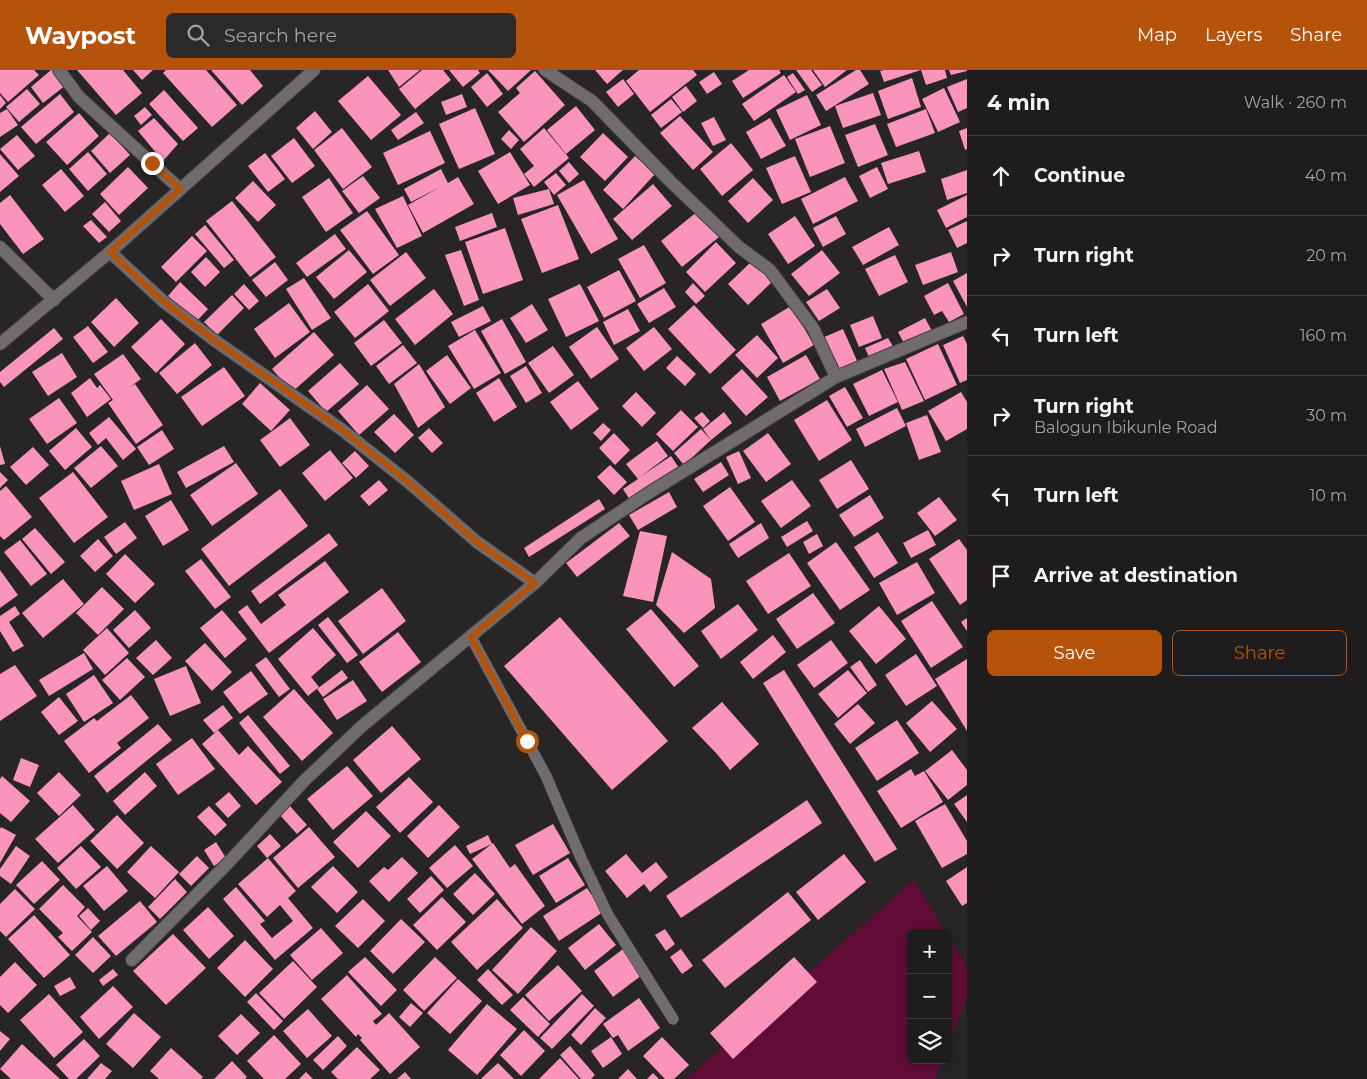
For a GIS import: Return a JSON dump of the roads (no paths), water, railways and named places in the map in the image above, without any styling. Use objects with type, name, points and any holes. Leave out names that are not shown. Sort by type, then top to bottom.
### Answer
[{"type":"street","points":[[60,70],[80,97],[180,189]]},
{"type":"street","points":[[0,344],[110,252],[314,70]]},
{"type":"street","points":[[545,70],[592,102],[739,247],[770,270],[813,328],[836,377]]},
{"type":"street","points":[[0,248],[54,300]]},
{"type":"street","points":[[110,252],[164,302],[214,340],[341,429],[407,481],[477,542],[535,583]]},
{"type":"street","points":[[132,960],[228,864],[304,781],[354,733],[535,583],[582,538],[647,494],[836,377],[967,322]]},
{"type":"lane","points":[[471,637],[546,776],[608,915],[673,1019]]}]
